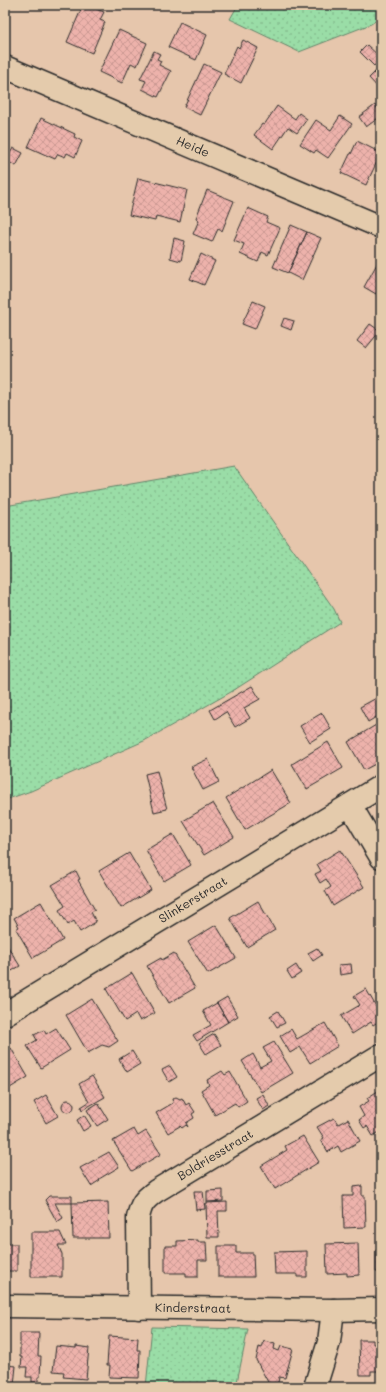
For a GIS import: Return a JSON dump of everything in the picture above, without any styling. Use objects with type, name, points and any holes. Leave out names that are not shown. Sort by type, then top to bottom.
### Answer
[{"type":"street","name":"Heide","points":[[5,67],[381,227]]},
{"type":"street","name":"Slinkerstraat","points":[[5,1014],[381,786]]},
{"type":"street","points":[[350,805],[381,857]]},
{"type":"street","name":"Boldriesstraat","points":[[139,1308],[138,1218],[140,1207],[145,1199],[381,1055]]},
{"type":"street","name":"Kinderstraat","points":[[5,1306],[333,1310],[381,1309]]},
{"type":"street","points":[[315,1387],[329,1342],[333,1310]]},
{"type":"green space","points":[[238,5],[381,5],[381,17],[371,24],[299,52],[230,19]]},
{"type":"green space","points":[[234,466],[334,609],[340,622],[231,692],[144,741],[31,791],[5,800],[5,506]]},
{"type":"green space","points":[[152,1327],[248,1329],[236,1387],[146,1387]]},
{"type":"building","points":[[83,5],[97,5],[96,9],[104,12],[100,20],[105,22],[92,53],[67,42]]},
{"type":"building","points":[[180,22],[207,35],[196,60],[168,47]]},
{"type":"building","points":[[119,30],[147,43],[137,66],[131,63],[122,83],[99,72]]},
{"type":"building","points":[[243,40],[258,48],[241,83],[224,74],[237,46],[239,48]]},
{"type":"building","points":[[367,45],[381,58],[374,66],[360,52]]},
{"type":"building","points":[[154,51],[160,54],[157,59],[161,61],[159,65],[171,71],[158,97],[142,89],[146,81],[140,79]]},
{"type":"building","points":[[204,64],[221,72],[200,115],[184,107]]},
{"type":"building","points":[[377,70],[381,75],[381,91],[369,78]]},
{"type":"building","points":[[375,105],[381,116],[366,127],[359,117]]},
{"type":"building","points":[[277,106],[295,119],[299,113],[307,119],[297,133],[288,127],[273,149],[254,135],[262,124],[264,125]]},
{"type":"building","points":[[340,116],[352,124],[328,158],[316,150],[314,153],[300,144],[316,120],[331,130]]},
{"type":"building","points":[[41,118],[75,134],[74,137],[82,141],[75,157],[67,153],[65,157],[58,154],[55,159],[28,147]]},
{"type":"building","points":[[357,141],[381,153],[366,185],[341,173]]},
{"type":"building","points":[[13,148],[23,153],[16,166],[6,161]]},
{"type":"building","points":[[138,178],[187,190],[180,222],[156,216],[155,221],[129,215]]},
{"type":"building","points":[[207,190],[234,201],[222,231],[218,229],[212,242],[193,234],[199,220],[196,218]]},
{"type":"building","points":[[248,208],[268,217],[266,222],[280,228],[268,255],[262,252],[258,262],[240,254],[244,244],[234,240]]},
{"type":"building","points":[[291,225],[307,232],[288,273],[273,267]]},
{"type":"building","points":[[307,232],[321,238],[302,280],[288,273]]},
{"type":"building","points":[[174,238],[185,241],[181,261],[170,258]]},
{"type":"building","points":[[201,254],[215,261],[204,285],[190,279]]},
{"type":"building","points":[[378,262],[381,264],[381,294],[377,292],[376,294],[364,287]]},
{"type":"building","points":[[253,301],[265,306],[255,329],[242,324]]},
{"type":"building","points":[[284,318],[294,321],[291,330],[281,326]]},
{"type":"building","points":[[370,324],[380,331],[366,348],[357,341]]},
{"type":"building","points":[[252,686],[260,699],[244,708],[250,718],[235,727],[226,712],[215,719],[210,710]]},
{"type":"building","points":[[380,696],[381,714],[368,722],[360,707]]},
{"type":"building","points":[[322,713],[331,729],[310,742],[300,726]]},
{"type":"building","points":[[376,725],[381,735],[381,761],[364,770],[348,742]]},
{"type":"building","points":[[328,742],[343,768],[307,789],[292,764]]},
{"type":"building","points":[[208,759],[219,782],[203,790],[191,767]]},
{"type":"building","points":[[271,770],[291,803],[245,830],[226,798]]},
{"type":"building","points":[[157,771],[167,809],[154,812],[145,774]]},
{"type":"building","points":[[213,803],[234,837],[204,855],[183,821]]},
{"type":"building","points":[[173,834],[191,865],[164,881],[146,850]]},
{"type":"building","points":[[340,850],[364,887],[333,906],[325,891],[331,887],[326,879],[320,883],[315,874],[321,871],[317,864]]},
{"type":"building","points":[[129,853],[151,890],[121,908],[99,871]]},
{"type":"building","points":[[76,871],[80,879],[78,880],[95,910],[91,912],[96,922],[80,932],[74,921],[68,925],[59,910],[65,906],[52,885]]},
{"type":"building","points":[[258,901],[275,930],[247,947],[230,918]]},
{"type":"building","points":[[41,902],[63,940],[33,958],[16,929],[19,927],[14,918]]},
{"type":"building","points":[[216,925],[236,958],[208,974],[188,942]]},
{"type":"building","points":[[5,942],[20,966],[10,972],[6,967],[5,968]]},
{"type":"building","points":[[317,948],[322,955],[313,961],[308,953]]},
{"type":"building","points":[[174,953],[195,988],[169,1003],[147,966]]},
{"type":"building","points":[[351,964],[352,973],[340,975],[339,965]]},
{"type":"building","points":[[296,965],[301,973],[292,979],[287,971]]},
{"type":"building","points":[[132,973],[155,1013],[140,1021],[136,1014],[125,1021],[106,989]]},
{"type":"building","points":[[366,989],[381,1015],[381,1020],[373,1025],[371,1022],[352,1034],[341,1016],[360,1005],[354,996]]},
{"type":"building","points":[[227,997],[238,1016],[228,1022],[217,1003]]},
{"type":"building","points":[[92,999],[118,1041],[109,1047],[102,1045],[88,1053],[66,1015]]},
{"type":"building","points":[[217,1003],[228,1022],[197,1041],[193,1035],[211,1025],[203,1011]]},
{"type":"building","points":[[278,1011],[285,1023],[277,1027],[270,1016]]},
{"type":"building","points":[[325,1023],[338,1046],[310,1063],[300,1047],[290,1053],[280,1036],[291,1029],[297,1039]]},
{"type":"building","points":[[56,1028],[70,1050],[41,1068],[27,1046],[37,1040],[34,1035],[44,1030],[46,1034]]},
{"type":"building","points":[[214,1034],[221,1045],[206,1054],[199,1043]]},
{"type":"building","points":[[274,1042],[293,1073],[261,1092],[242,1061],[253,1054],[260,1067],[271,1061],[263,1048]]},
{"type":"building","points":[[11,1048],[28,1077],[5,1091],[5,1052]]},
{"type":"building","points":[[132,1051],[140,1064],[127,1072],[119,1059]]},
{"type":"building","points":[[170,1066],[177,1077],[169,1082],[162,1070]]},
{"type":"building","points":[[222,1071],[225,1075],[230,1072],[247,1101],[238,1107],[235,1103],[215,1115],[201,1090],[209,1085],[207,1080]]},
{"type":"building","points":[[92,1076],[105,1097],[82,1110],[81,1107],[89,1102],[79,1084]]},
{"type":"building","points":[[381,1089],[381,1131],[373,1136],[367,1126],[364,1128],[359,1120],[364,1116],[359,1107],[369,1101],[367,1098]]},
{"type":"building","points":[[263,1094],[269,1106],[263,1110],[256,1098]]},
{"type":"building","points":[[46,1095],[58,1116],[46,1123],[34,1102]]},
{"type":"building","points":[[176,1097],[180,1099],[182,1098],[186,1105],[189,1103],[195,1112],[192,1114],[194,1118],[186,1123],[188,1127],[186,1125],[182,1128],[180,1126],[168,1133],[156,1113],[173,1103],[172,1099]]},
{"type":"building","points":[[66,1100],[70,1100],[74,1106],[70,1112],[66,1112],[62,1108],[62,1104]]},
{"type":"building","points":[[98,1103],[108,1119],[97,1126],[87,1110]]},
{"type":"building","points":[[84,1115],[91,1126],[83,1131],[77,1120]]},
{"type":"building","points":[[334,1118],[338,1124],[348,1119],[360,1141],[341,1152],[338,1146],[328,1152],[321,1140],[324,1138],[317,1127]]},
{"type":"building","points":[[134,1129],[138,1136],[146,1131],[161,1154],[132,1171],[113,1141]]},
{"type":"building","points":[[303,1136],[319,1162],[275,1189],[261,1166],[287,1150],[285,1146]]},
{"type":"building","points":[[109,1152],[119,1167],[99,1179],[100,1180],[91,1186],[80,1168]]},
{"type":"building","points":[[362,1186],[362,1196],[365,1196],[366,1227],[344,1228],[343,1196],[353,1196],[353,1187]]},
{"type":"building","points":[[223,1190],[223,1201],[207,1202],[207,1191]]},
{"type":"building","points":[[194,1191],[203,1191],[205,1209],[196,1210]]},
{"type":"building","points":[[49,1196],[72,1196],[72,1203],[55,1203],[63,1218],[57,1222],[45,1200]]},
{"type":"building","points":[[108,1202],[109,1238],[73,1238],[72,1203]]},
{"type":"building","points":[[227,1202],[227,1211],[218,1211],[219,1237],[207,1237],[206,1203]]},
{"type":"building","points":[[31,1232],[60,1232],[66,1245],[58,1245],[62,1254],[62,1277],[31,1277]]},
{"type":"building","points":[[198,1240],[198,1242],[206,1242],[207,1260],[198,1260],[198,1277],[186,1277],[186,1273],[165,1273],[165,1246],[177,1246],[177,1241]]},
{"type":"building","points":[[358,1243],[359,1275],[347,1276],[347,1273],[327,1274],[326,1244]]},
{"type":"building","points":[[5,1244],[17,1244],[17,1271],[5,1271]]},
{"type":"building","points":[[218,1246],[236,1246],[236,1253],[253,1253],[254,1277],[218,1277]]},
{"type":"building","points":[[376,1250],[381,1250],[381,1272],[376,1272]]},
{"type":"building","points":[[307,1251],[307,1277],[297,1277],[297,1274],[275,1274],[274,1252]]},
{"type":"building","points":[[20,1333],[39,1333],[38,1356],[41,1356],[40,1377],[38,1377],[38,1382],[32,1382],[32,1377],[26,1377],[27,1367],[21,1367],[22,1357],[20,1357]]},
{"type":"building","points":[[109,1336],[138,1338],[137,1350],[140,1350],[139,1378],[109,1377],[110,1365],[107,1365]]},
{"type":"building","points":[[359,1340],[373,1340],[373,1344],[381,1344],[381,1378],[380,1371],[371,1371],[371,1375],[360,1375]]},
{"type":"building","points":[[264,1341],[275,1344],[274,1349],[279,1351],[281,1346],[293,1349],[285,1378],[279,1377],[278,1383],[269,1384],[256,1360],[259,1347],[262,1348]]},
{"type":"building","points":[[56,1346],[76,1348],[76,1346],[89,1348],[86,1379],[63,1377],[64,1372],[53,1371]]},
{"type":"building","points":[[5,1365],[16,1366],[14,1385],[5,1384]]}]
